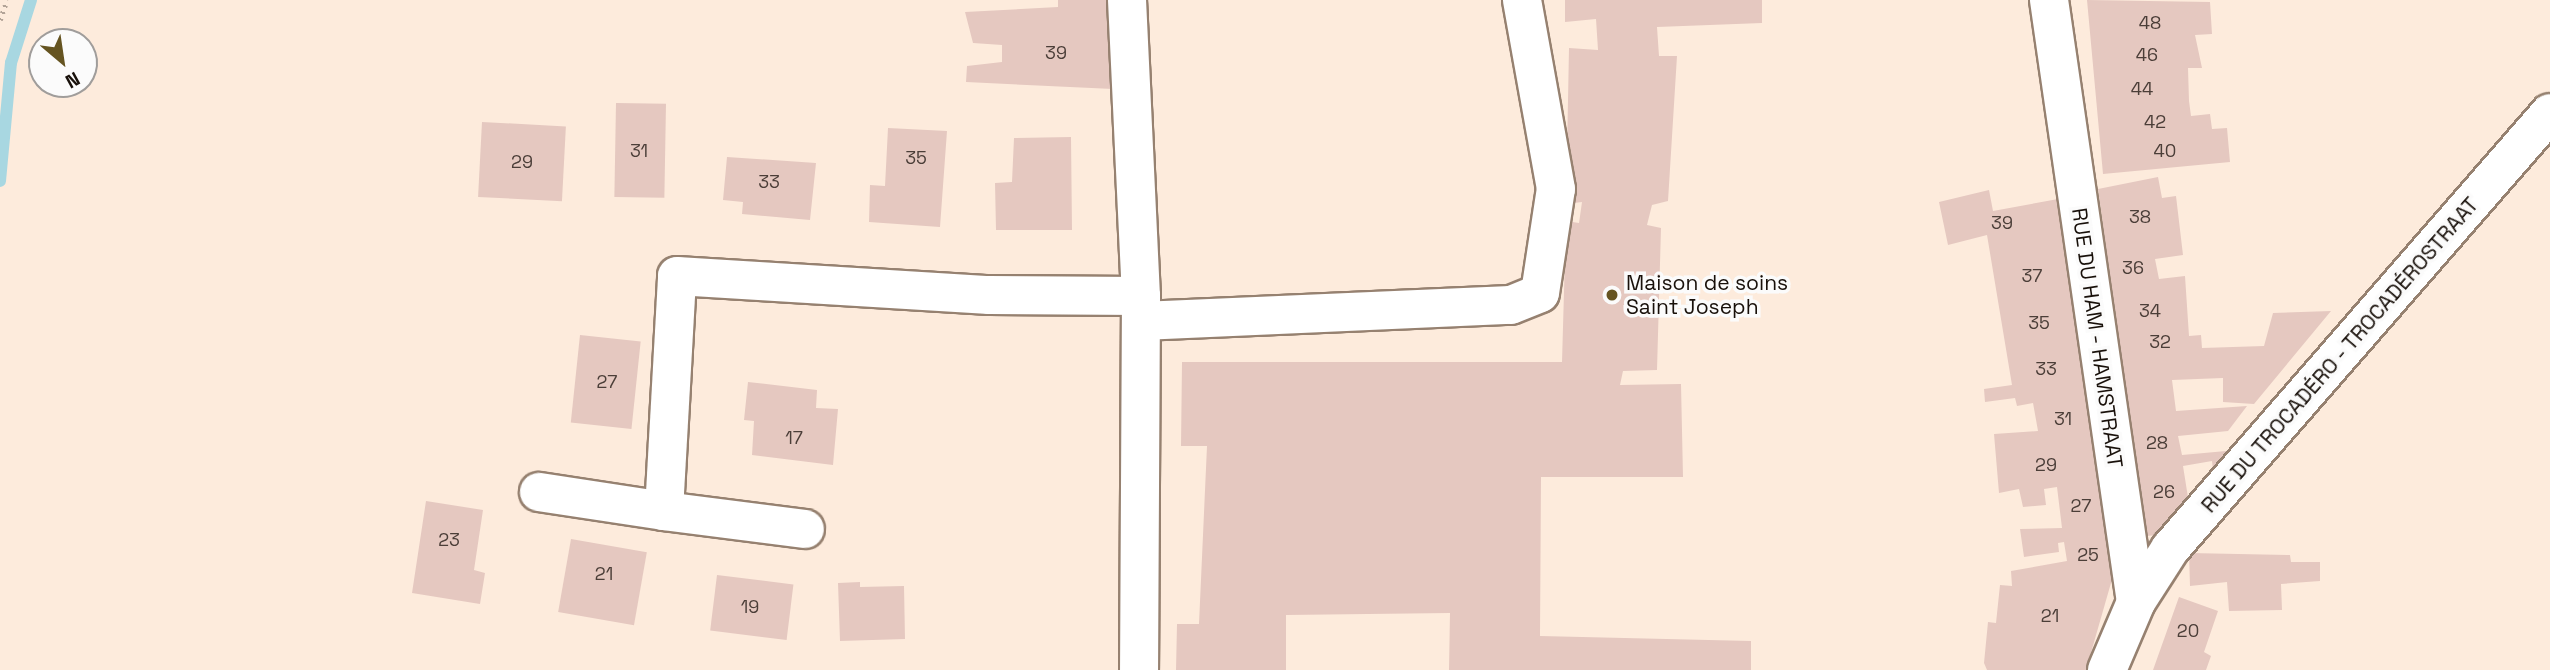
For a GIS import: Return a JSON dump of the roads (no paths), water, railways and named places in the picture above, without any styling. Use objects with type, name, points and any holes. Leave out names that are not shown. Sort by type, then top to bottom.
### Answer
[{"type":"street","points":[[1127,0],[1141,308],[1139,670]]},
{"type":"street","points":[[664,511],[677,276],[989,295],[1141,308],[1511,305],[1540,293],[1556,188],[1522,0]]},
{"type":"street","name":"RUE DU HAM - HAMSTRAAT","points":[[2049,0],[2136,602]]},
{"type":"street","name":"RUE DU TROCADÉRO - TROCADÉROSTRAAT","points":[[2136,602],[2170,549],[2550,113]]},
{"type":"street","points":[[539,492],[805,529]]},
{"type":"street","points":[[2107,670],[2136,602]]},
{"type":"waterway","points":[[0,181],[11,63],[31,0]]},
{"type":"place","name":"Maison de soins Saint Joseph","points":[[1612,295]]}]
